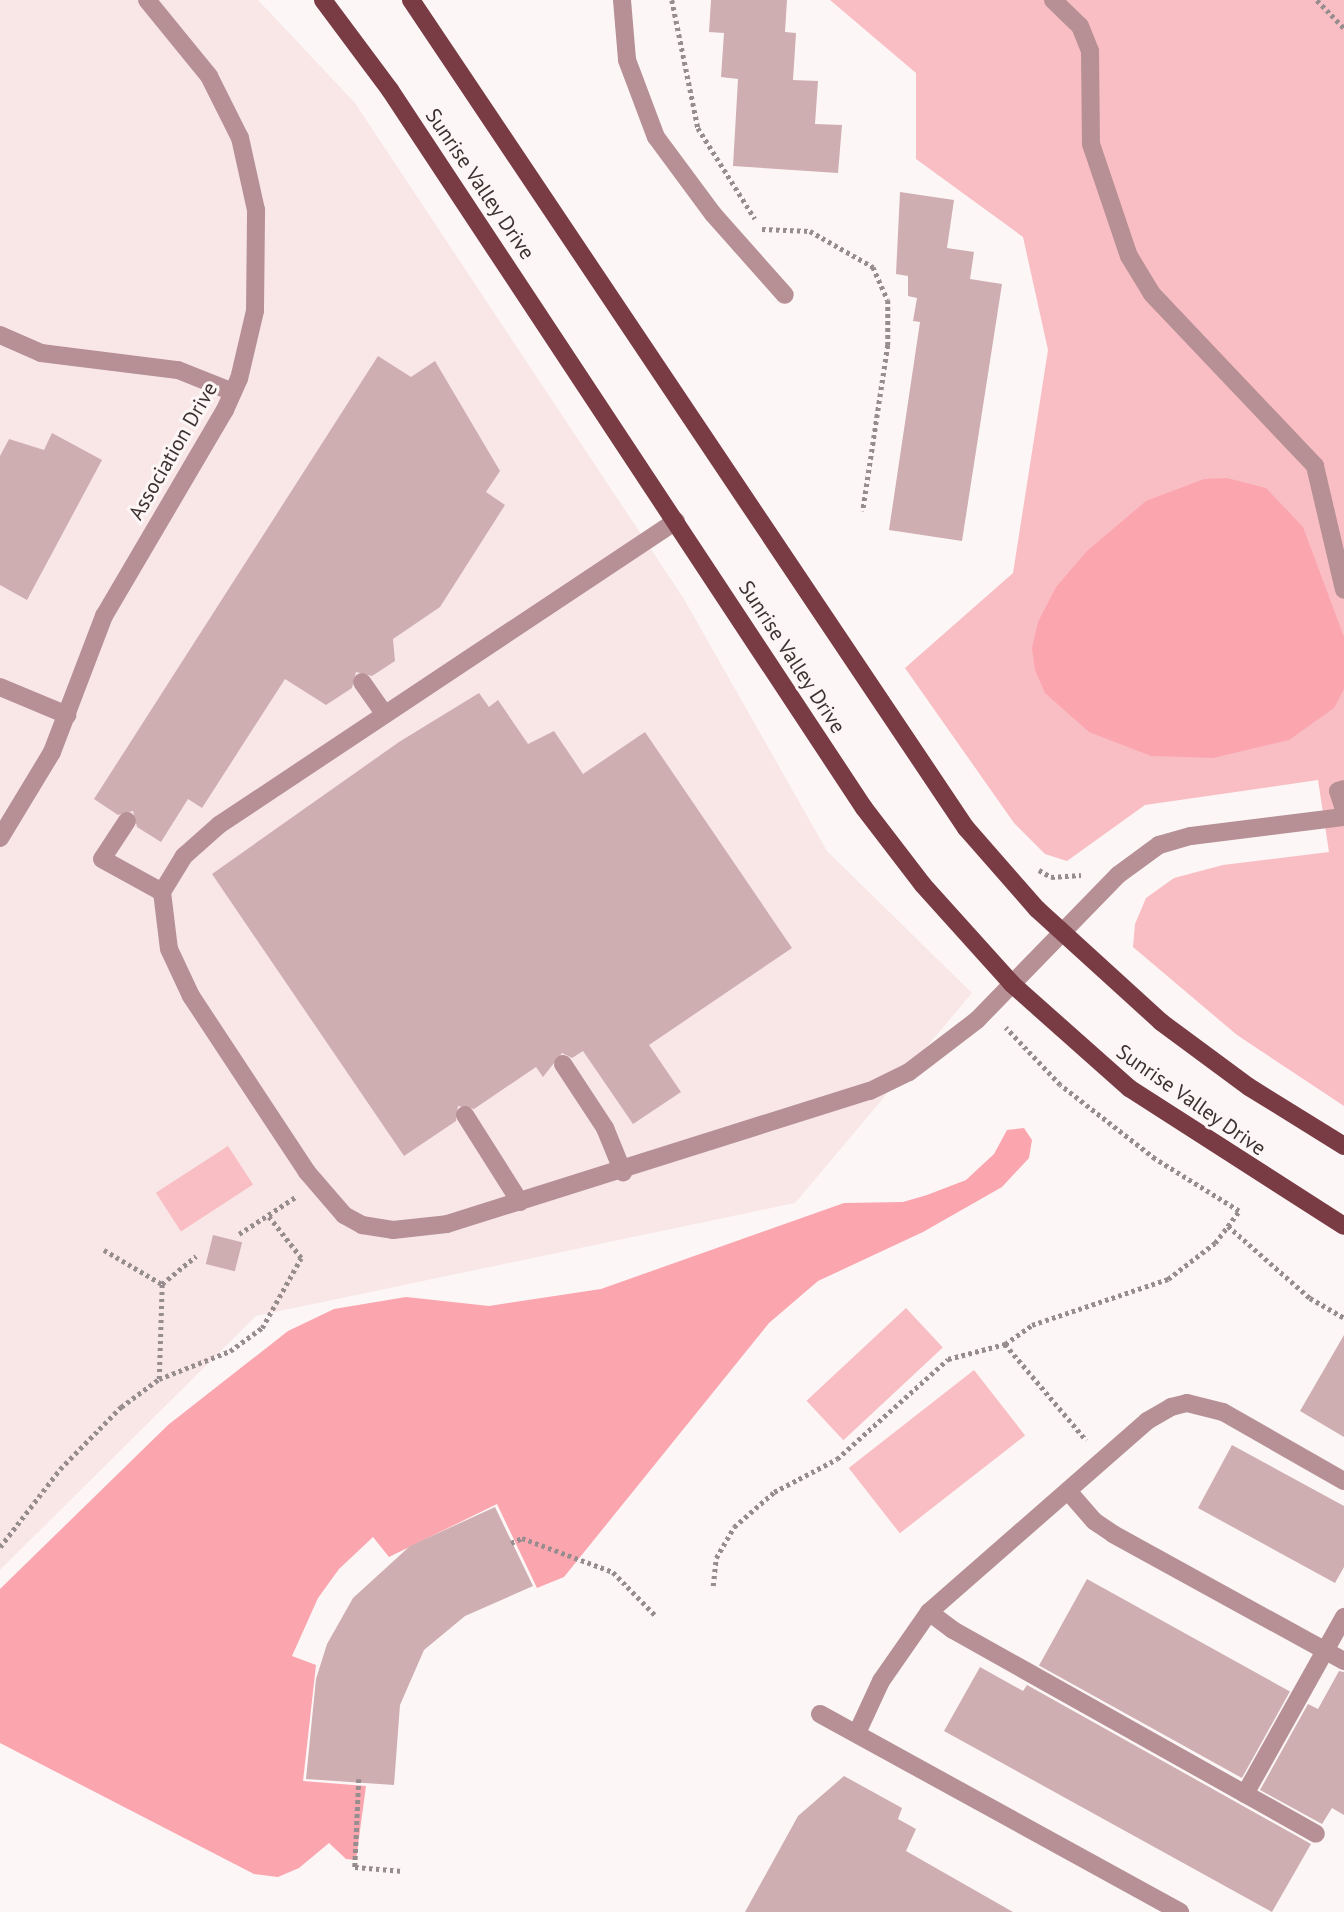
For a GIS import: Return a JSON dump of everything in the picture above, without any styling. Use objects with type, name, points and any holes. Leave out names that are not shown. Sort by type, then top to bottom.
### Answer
[{"type":"main road","name":"Sunrise Valley Drive","points":[[323,0],[390,90],[864,808],[923,886],[1012,984],[1129,1088],[1344,1226]]},
{"type":"main road","name":"Sunrise Valley Drive","points":[[411,0],[911,753],[997,865],[1061,933],[1213,1062],[1344,1146]]},
{"type":"street","name":"Association Drive","points":[[0,838],[43,769],[67,715],[104,616],[233,392],[257,285],[258,234],[250,172],[219,92],[147,0]]},
{"type":"street","points":[[622,0],[630,71],[656,137],[705,204],[785,295]]},
{"type":"street","points":[[1053,0],[1080,26],[1090,51],[1091,144],[1129,256],[1152,295],[1315,466],[1344,590]]},
{"type":"street","points":[[0,335],[41,354],[178,370],[233,392]]},
{"type":"street","points":[[676,521],[202,838],[162,892],[165,932],[179,974],[315,1183],[348,1218],[393,1230],[447,1224],[622,1172],[870,1091],[927,1060],[985,1012],[1133,862],[1171,840],[1344,817]]},
{"type":"street","points":[[362,682],[384,714]]},
{"type":"street","points":[[0,687],[67,715]]},
{"type":"street","points":[[1341,790],[1344,809]]},
{"type":"street","points":[[127,821],[102,859],[162,892]]},
{"type":"street","points":[[563,1064],[605,1128],[622,1172]]},
{"type":"street","points":[[465,1115],[520,1202]]},
{"type":"street","points":[[857,1733],[888,1669],[929,1612],[1147,1421],[1187,1404],[1223,1412],[1344,1481]]},
{"type":"street","points":[[1068,1491],[1094,1521],[1113,1534],[1344,1661]]},
{"type":"street","points":[[929,1612],[953,1630],[1316,1834]]},
{"type":"street","points":[[1245,1794],[1344,1617]]},
{"type":"street","points":[[820,1714],[1180,1912]]},
{"type":"path","points":[[672,0],[698,128],[763,230],[810,231],[873,267],[888,300],[888,345],[863,511]]},
{"type":"path","points":[[1317,0],[1344,28]]},
{"type":"path","points":[[713,1586],[722,1542],[754,1509],[838,1459],[948,1359],[1005,1345],[1032,1325],[1168,1279],[1228,1226],[1239,1211],[1156,1159],[1060,1085],[1017,1036],[985,1012]]},
{"type":"path","points":[[239,1234],[269,1217],[315,1183]]},
{"type":"path","points":[[0,1547],[90,1436],[159,1379],[230,1351],[262,1328],[301,1258],[269,1217]]},
{"type":"path","points":[[1228,1226],[1310,1298],[1344,1318]]},
{"type":"path","points":[[104,1250],[162,1284]]},
{"type":"path","points":[[159,1379],[162,1284],[196,1256]]},
{"type":"path","points":[[1005,1345],[1103,1460]]},
{"type":"path","points":[[511,1543],[522,1538],[607,1569],[627,1582],[655,1615]]},
{"type":"path","points":[[359,1779],[355,1867],[402,1871]]},
{"type":"shaded area","points":[[0,0],[258,0],[355,103],[684,599],[827,851],[972,993],[795,1203],[256,1316],[0,1570]]},
{"type":"shaded area","points":[[830,0],[1344,0],[1344,1106],[1237,1035],[1133,947],[1135,924],[1146,898],[1174,878],[1223,865],[1329,852],[1318,780],[1145,805],[1067,861],[1045,854],[1014,823],[905,668],[1013,573],[1048,350],[1023,237],[916,159],[916,73]]},
{"type":"shaded area","points":[[1227,478],[1266,488],[1303,527],[1344,637],[1344,689],[1334,708],[1289,740],[1213,758],[1151,756],[1089,732],[1045,693],[1035,670],[1032,648],[1038,622],[1056,587],[1087,551],[1146,501],[1204,479]]},
{"type":"shaded area","points":[[1024,1128],[1032,1140],[1029,1158],[1002,1187],[923,1232],[818,1281],[769,1323],[564,1577],[537,1588],[497,1504],[389,1557],[373,1537],[339,1569],[318,1598],[292,1656],[316,1665],[303,1781],[366,1786],[356,1860],[346,1859],[329,1843],[299,1868],[278,1877],[254,1874],[0,1743],[0,1589],[168,1425],[288,1331],[334,1309],[406,1297],[489,1306],[601,1289],[844,1203],[903,1202],[927,1195],[966,1180],[994,1154],[1007,1130]]},
{"type":"shaded area","points":[[228,1146],[253,1185],[181,1231],[156,1193]]},
{"type":"shaded area","points":[[906,1308],[943,1347],[843,1440],[807,1401]]},
{"type":"shaded area","points":[[974,1370],[1025,1435],[900,1533],[849,1468]]},
{"type":"building","points":[[711,0],[787,0],[785,32],[796,33],[793,80],[818,81],[815,124],[842,125],[838,173],[733,166],[738,79],[721,77],[724,33],[709,32]]},
{"type":"building","points":[[900,192],[954,200],[947,248],[974,252],[970,279],[1002,284],[962,541],[889,530],[920,322],[913,321],[917,298],[908,296],[908,276],[896,274]]},
{"type":"building","points":[[378,356],[411,377],[435,361],[500,471],[486,492],[505,505],[440,607],[393,639],[395,661],[372,676],[356,672],[352,688],[326,705],[285,679],[202,808],[188,799],[161,842],[137,827],[133,811],[118,815],[94,799]]},
{"type":"building","points":[[52,433],[102,460],[27,600],[0,585],[0,456],[9,439],[44,450]]},
{"type":"building","points":[[479,693],[489,707],[498,700],[528,744],[554,731],[583,774],[645,732],[792,948],[649,1045],[681,1092],[633,1124],[583,1051],[572,1058],[562,1053],[543,1077],[536,1067],[474,1109],[458,1106],[456,1121],[404,1156],[212,874],[399,742]]},
{"type":"building","points":[[213,1235],[242,1242],[235,1271],[206,1264]]},
{"type":"building","points":[[1344,1335],[1344,1437],[1300,1411]]},
{"type":"building","points":[[1232,1445],[1344,1506],[1344,1567],[1335,1583],[1198,1508]]},
{"type":"building","points":[[495,1507],[533,1586],[465,1616],[424,1650],[400,1705],[394,1785],[306,1779],[316,1679],[327,1644],[353,1598],[410,1546]]},
{"type":"building","points":[[1087,1579],[1290,1691],[1242,1778],[1039,1666]]},
{"type":"building","points":[[980,1667],[1023,1691],[1027,1685],[1311,1844],[1272,1912],[944,1731]]},
{"type":"building","points":[[1339,1671],[1344,1672],[1344,1815],[1332,1808],[1322,1824],[1260,1790],[1308,1704],[1318,1709]]},
{"type":"building","points":[[844,1776],[902,1808],[898,1819],[916,1829],[906,1851],[1013,1912],[745,1912],[798,1816]]}]
